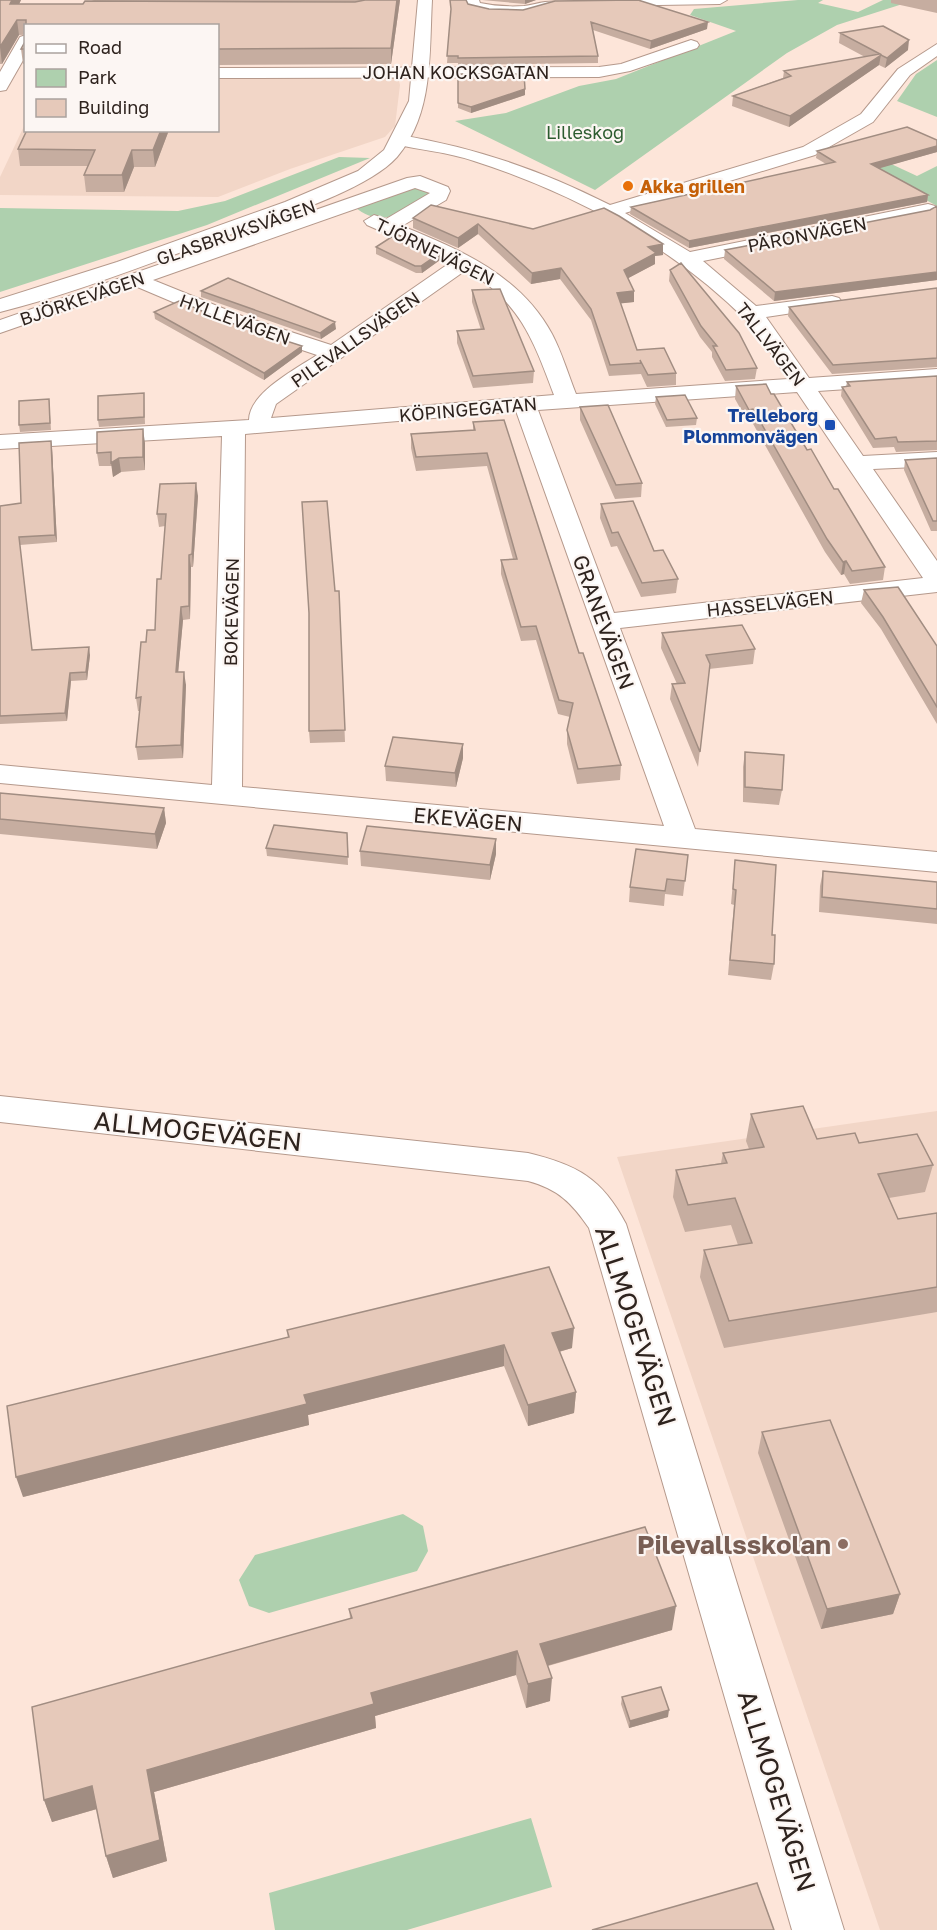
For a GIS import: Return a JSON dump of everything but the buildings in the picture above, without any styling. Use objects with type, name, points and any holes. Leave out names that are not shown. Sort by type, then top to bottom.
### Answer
[{"type":"street","points":[[409,142],[426,127],[417,101],[424,0]]},
{"type":"street","points":[[472,0],[473,6],[485,9],[531,9],[555,1]]},
{"type":"street","points":[[584,2],[720,0]]},
{"type":"street","points":[[2,78],[24,43]]},
{"type":"street","name":"JOHAN KOCKSGATAN","points":[[219,73],[599,72],[624,68],[691,45]]},
{"type":"street","points":[[607,212],[809,151],[867,118],[904,72],[937,49]]},
{"type":"street","points":[[2,78],[24,73]]},
{"type":"street","name":"TALLVÄGEN","points":[[409,142],[479,157],[607,212],[687,258],[750,313],[805,386],[855,463],[925,545],[937,582]]},
{"type":"street","name":"GLASBRUKSVÄGEN","points":[[0,306],[124,266],[338,188],[364,175],[409,142]]},
{"type":"street","name":"GLASBRUKSVÄGEN","points":[[0,314],[330,199],[395,165],[409,142]]},
{"type":"street","name":"BJÖRKEVÄGEN","points":[[0,327],[413,182],[420,182],[441,191],[440,196],[387,227]]},
{"type":"street","name":"TJÖRNEVÄGEN","points":[[341,207],[465,261],[498,280],[523,306],[538,327],[568,402]]},
{"type":"street","name":"PÄRONVÄGEN","points":[[687,258],[927,210]]},
{"type":"street","name":"PILEVALLSVÄGEN","points":[[247,427],[260,414],[267,400],[336,354],[465,261]]},
{"type":"street","name":"HYLLEVÄGEN","points":[[135,279],[195,308],[336,354]]},
{"type":"street","points":[[750,313],[857,299]]},
{"type":"street","name":"KÖPINGEGATAN","points":[[0,442],[247,427],[525,404],[937,376]]},
{"type":"street","name":"GRANEVÄGEN","points":[[525,404],[684,840]]},
{"type":"street","name":"BOKEVÄGEN","points":[[227,796],[247,427]]},
{"type":"street","points":[[855,463],[937,459]]},
{"type":"street","name":"HASSELVÄGEN","points":[[604,622],[937,582]]},
{"type":"street","name":"EKEVÄGEN","points":[[0,774],[937,862]]},
{"type":"street","name":"ALLMOGEVÄGEN","points":[[0,1109],[528,1167],[555,1173],[580,1186],[607,1224],[818,1930]]},
{"type":"shaded area","points":[[219,77],[398,77],[400,85],[395,126],[385,137],[290,169],[218,197],[0,195],[0,177],[24,126],[24,132],[219,132]]},
{"type":"shaded area","name":"Pilevallsskolan","points":[[937,1111],[937,1930],[880,1930],[617,1157]]},
{"type":"green space","name":"Lilleskog","points":[[823,0],[818,3],[858,12],[883,0],[915,0],[837,25],[787,53],[595,190],[455,121],[506,113],[579,86],[616,79],[736,31],[690,15],[694,9]]},
{"type":"green space","points":[[937,60],[937,117],[897,101],[916,74]]},
{"type":"green space","points":[[859,149],[917,176],[937,166],[937,206],[842,154]]},
{"type":"green space","points":[[339,157],[370,158],[207,225],[0,292],[0,208],[178,211],[225,201]]},
{"type":"green space","points":[[411,186],[434,194],[405,211],[385,217],[365,214],[355,207]]},
{"type":"green space","points":[[403,1514],[423,1526],[428,1551],[417,1571],[269,1613],[249,1606],[239,1580],[255,1555]]},
{"type":"green space","points":[[531,1818],[552,1887],[407,1930],[275,1930],[269,1893]]},
{"type":"place","name":"Akka grillen","points":[[628,186]]},
{"type":"place","name":"Trelleborg Plommonvägen","points":[[830,425]]},
{"type":"place","name":"Pilevallsskolan","points":[[843,1544]]}]
